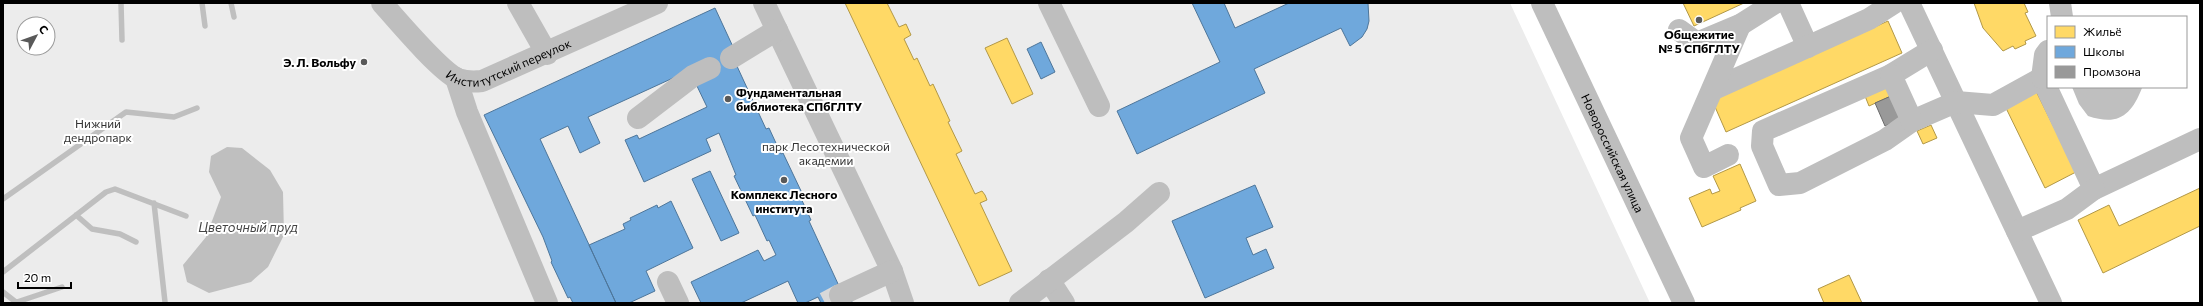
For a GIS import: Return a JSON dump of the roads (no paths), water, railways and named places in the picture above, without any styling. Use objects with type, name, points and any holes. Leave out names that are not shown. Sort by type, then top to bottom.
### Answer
[{"type":"main road","name":"Институтский переулок","points":[[382,3],[426,50],[456,78],[468,82],[482,81],[547,54],[657,3]]},
{"type":"main road","points":[[518,3],[547,54]]},
{"type":"main road","points":[[764,3],[892,271],[903,303]]},
{"type":"main road","points":[[1049,3],[1099,106]]},
{"type":"main road","name":"Новороссийская улица","points":[[1542,3],[1684,303]]},
{"type":"main road","points":[[1678,30],[1697,43],[1740,25],[1775,3]]},
{"type":"main road","points":[[1788,3],[1808,47]]},
{"type":"main road","points":[[1714,89],[1869,19],[1894,3]]},
{"type":"main road","points":[[1909,3],[2051,303]]},
{"type":"main road","points":[[2060,3],[2062,16]]},
{"type":"main road","points":[[1728,155],[1704,167],[1691,138],[1714,89],[1740,25]]},
{"type":"main road","points":[[731,58],[777,30]]},
{"type":"main road","points":[[1932,50],[1891,75],[1763,131],[1762,146],[1779,185],[1800,183],[1886,140],[1912,121],[1956,102],[1993,105],[2042,78]]},
{"type":"main road","points":[[2047,52],[2045,55],[2042,78],[2094,189]]},
{"type":"main road","points":[[638,118],[693,76],[710,68]]},
{"type":"main road","points":[[1891,75],[1912,121]]},
{"type":"main road","points":[[456,78],[467,112],[547,303]]},
{"type":"main road","points":[[2017,232],[2067,209],[2094,189],[2200,139]]},
{"type":"main road","points":[[1020,303],[1126,222],[1159,193]]},
{"type":"main road","points":[[840,295],[892,271]]},
{"type":"main road","points":[[1050,280],[1064,303]]},
{"type":"main road","points":[[668,282],[678,303]]},
{"type":"water","points":[[2072,88],[2142,88],[2138,98],[2128,112],[2115,119],[2098,119],[2088,116],[2079,104]]},
{"type":"water","name":"Цветочный пруд","points":[[227,147],[242,148],[270,170],[283,192],[284,235],[268,267],[251,282],[209,293],[187,282],[183,265],[206,237],[221,197],[209,172],[211,156]]},
{"type":"waterway","points":[[121,3],[122,40]]},
{"type":"waterway","points":[[202,3],[205,26]]},
{"type":"waterway","points":[[231,3],[234,17]]},
{"type":"waterway","points":[[3,199],[126,112],[174,117],[197,108]]},
{"type":"waterway","points":[[3,272],[106,192],[115,189],[186,216]]},
{"type":"waterway","points":[[154,203],[165,302]]},
{"type":"waterway","points":[[76,215],[92,229],[120,234],[136,242]]},
{"type":"waterway","points":[[14,303],[62,287]]},
{"type":"waterway","points":[[3,292],[17,303]]},
{"type":"tunnel","points":[[825,303],[840,295]]},
{"type":"place","name":"Общежитие № 5 СПбГЛТУ","points":[[1699,20]]},
{"type":"place","name":"Э. Л. Вольфу","points":[[364,62]]},
{"type":"place","name":"Фундаментальная библиотека СПбГЛТУ","points":[[728,99]]},
{"type":"place","name":"Комплекс Лесного института","points":[[784,180]]},
{"type":"park label","name":"Нижний дендропарк","points":[[98,130]]},
{"type":"park label","name":"парк Лесотехнической академии","points":[[826,153]]}]
